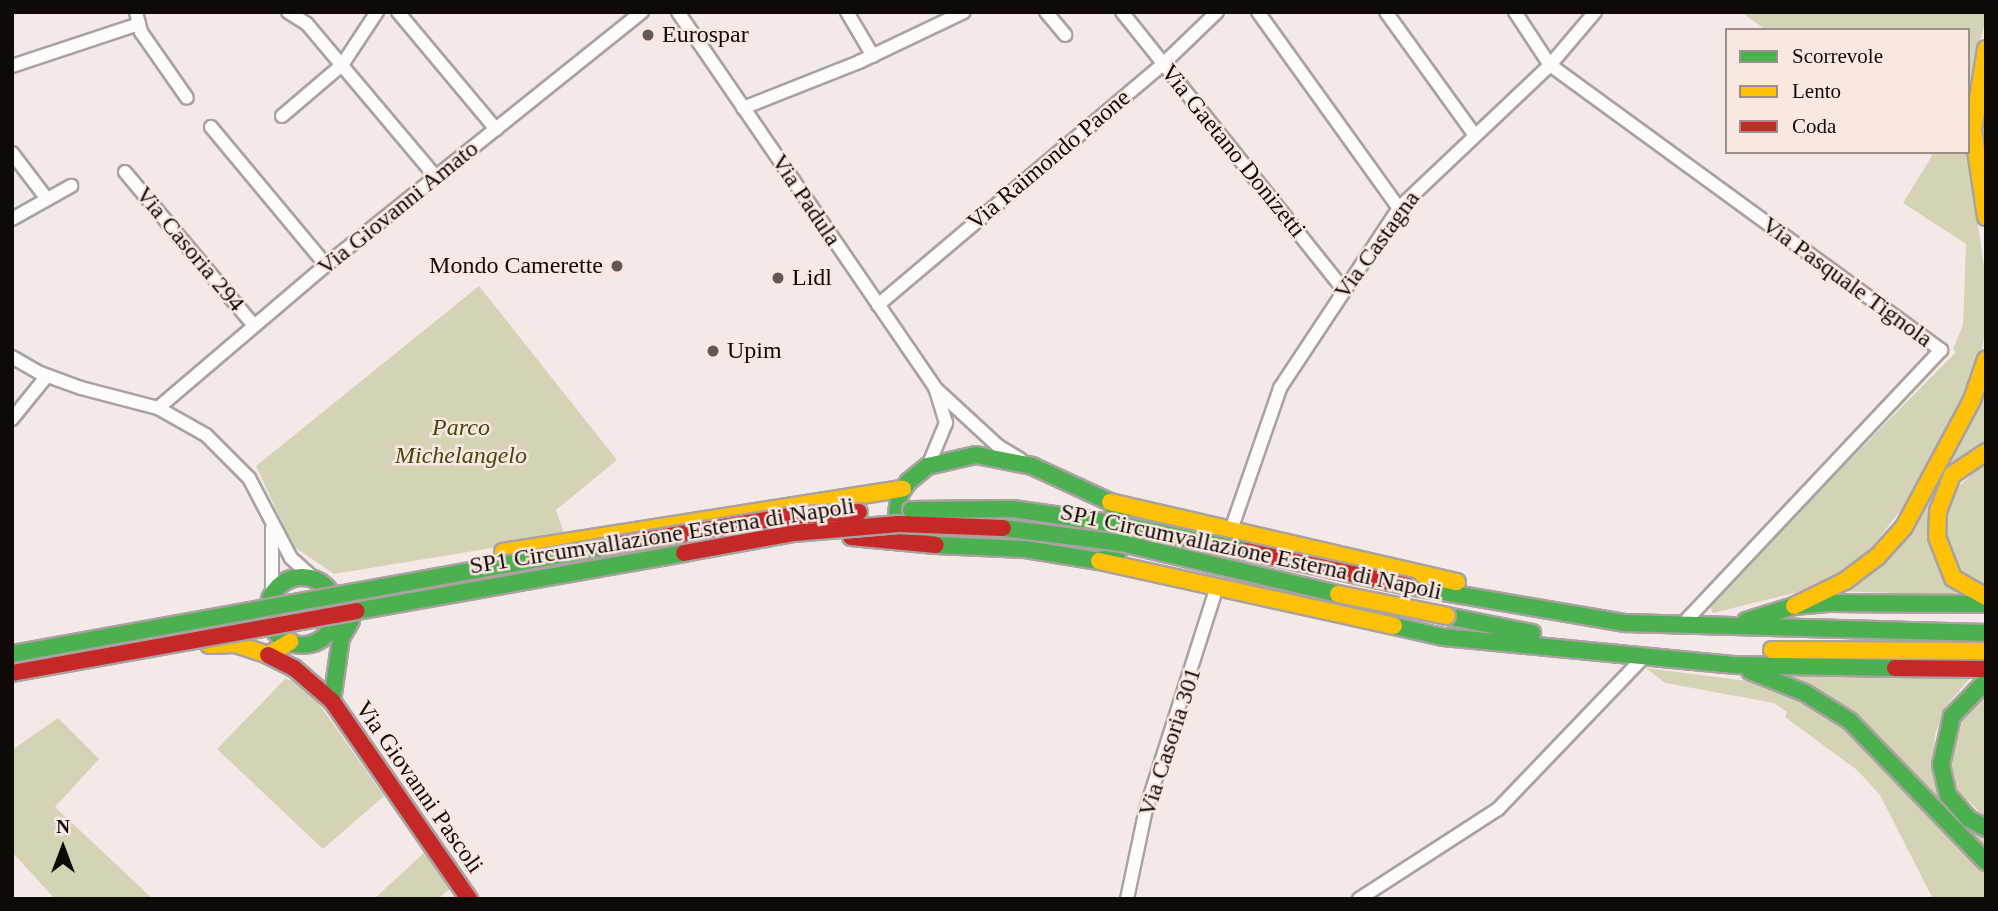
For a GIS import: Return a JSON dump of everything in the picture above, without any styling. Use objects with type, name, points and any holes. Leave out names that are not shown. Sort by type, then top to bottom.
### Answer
[{"type":"main road","points":[[1986,49],[1973,130],[1986,217]]},
{"type":"main road","points":[[1794,607],[1856,573],[1904,527],[1937,471],[1972,400],[1986,359]]},
{"type":"main road","points":[[1986,452],[1952,475],[1938,511],[1937,537],[1953,578],[1986,597]]},
{"type":"main road","points":[[936,545],[916,539],[901,527],[897,513],[903,489],[928,466],[976,454],[1032,466],[1110,502],[1405,567],[1491,592],[1525,607]]},
{"type":"main road","points":[[12,643],[272,593],[290,579],[319,582],[634,528],[903,489]]},
{"type":"main road","points":[[1099,561],[1116,555],[1124,540],[1125,523],[1110,502]]},
{"type":"main road","name":"SP1 Circumvallazione Esterna di Napoli","points":[[12,654],[451,572],[791,516],[894,510],[1013,509],[1117,524],[1408,586],[1625,623],[1986,633]]},
{"type":"main road","name":"SP1 Circumvallazione Esterna di Napoli","points":[[12,673],[794,533],[899,524],[1023,529],[1121,543],[1289,584],[1589,642],[1695,650],[1986,651]]},
{"type":"main road","points":[[272,593],[267,617],[271,628],[290,642],[308,646],[333,626],[351,621],[762,546],[872,536],[900,545],[1025,549],[1099,561],[1443,637],[1733,665],[1986,669]]},
{"type":"main road","points":[[319,582],[335,601],[333,626],[338,653]]},
{"type":"main road","points":[[1717,627],[1794,607],[1986,604]]},
{"type":"main road","points":[[332,701],[338,653],[351,621]]},
{"type":"main road","points":[[268,655],[290,642]]},
{"type":"main road","points":[[290,642],[294,668]]},
{"type":"main road","name":"Via Giovanni Pascoli","points":[[12,681],[219,643],[268,655],[294,668],[332,701],[468,899]]},
{"type":"main road","points":[[1695,650],[1805,693],[1850,721],[1986,862]]},
{"type":"main road","points":[[1986,681],[1952,716],[1941,765],[1948,795],[1969,819],[1986,828]]},
{"type":"street","points":[[288,12],[307,24],[436,177]]},
{"type":"street","points":[[282,116],[342,65],[377,12]]},
{"type":"street","points":[[398,12],[496,129]]},
{"type":"street","name":"Via Giovanni Amato","points":[[158,408],[326,265],[642,12]]},
{"type":"street","name":"Via Padula","points":[[678,12],[935,388],[998,446],[1032,466]]},
{"type":"street","points":[[847,12],[873,56]]},
{"type":"street","points":[[743,108],[873,56],[964,12]]},
{"type":"street","points":[[1046,12],[1065,35]]},
{"type":"street","name":"Via Gaetano Donizetti","points":[[1122,12],[1344,290]]},
{"type":"street","name":"Via Raimondo Paone","points":[[878,305],[1163,64],[1217,12]]},
{"type":"street","points":[[1258,12],[1399,208]]},
{"type":"street","points":[[1386,12],[1474,134]]},
{"type":"street","points":[[1515,12],[1550,65]]},
{"type":"street","name":"Via Castagna","points":[[1232,527],[1280,388],[1399,208],[1474,134],[1550,65],[1595,12]]},
{"type":"street","points":[[12,66],[138,18],[187,98]]},
{"type":"street","name":"Via Pasquale Tignola","points":[[1550,65],[1941,350],[1682,626]]},
{"type":"street","points":[[211,127],[326,265]]},
{"type":"street","points":[[12,153],[47,199]]},
{"type":"street","name":"Via Casoria 294","points":[[125,172],[254,326]]},
{"type":"street","points":[[12,219],[71,186]]},
{"type":"street","points":[[12,357],[47,376],[158,408],[206,435],[249,478],[291,558],[319,582]]},
{"type":"street","points":[[12,419],[47,376]]},
{"type":"street","name":"Via Padula","points":[[928,466],[946,423],[935,388]]},
{"type":"street","points":[[272,524],[272,593]]},
{"type":"street","name":"Via Casoria 301","points":[[1127,899],[1146,808],[1217,587]]},
{"type":"street","points":[[1359,899],[1498,808],[1643,658]]},
{"type":"green space","points":[[1741,12],[1986,12],[1970,85],[1970,28],[1763,28]]},
{"type":"green space","points":[[1930,154],[1968,154],[1986,282],[1986,326],[1976,378],[1914,493],[1868,552],[1839,574],[1807,590],[1713,613],[1709,605],[1713,598],[1956,352],[1953,349],[1963,325],[1966,244],[1903,203],[1932,156]]},
{"type":"green space","name":"Parco Michelangelo","points":[[479,286],[617,460],[556,510],[565,536],[334,574],[293,546],[256,466]]},
{"type":"green space","points":[[1986,381],[1986,445],[1936,493],[1956,595],[1836,591],[1859,577]]},
{"type":"green space","points":[[1986,462],[1986,589],[1964,580],[1945,549],[1949,495]]},
{"type":"green space","points":[[1646,668],[1755,682],[1823,707],[1986,867],[1986,899],[1933,899],[1880,795],[1857,770],[1785,717],[1787,712],[1774,703],[1665,683]]},
{"type":"green space","points":[[1785,675],[1972,676],[1945,707],[1935,735],[1934,756],[1986,833],[1986,847]]},
{"type":"green space","points":[[285,679],[295,681],[314,697],[384,796],[323,849],[217,749]]},
{"type":"green space","points":[[1986,687],[1986,818],[1959,792],[1951,773],[1953,727]]},
{"type":"green space","points":[[58,718],[99,759],[55,807],[153,899],[55,899],[12,852],[12,750]]},
{"type":"green space","points":[[426,851],[453,886],[438,899],[374,899]]},
{"type":"traffic: fast","points":[[976,455],[1032,466],[1110,502],[1125,523],[1124,540],[1116,555],[1099,561],[1025,549],[936,545],[907,534],[897,513],[900,494],[908,482],[928,466],[976,455]]},
{"type":"traffic: fast","points":[[911,510],[1013,509],[1117,524],[1246,551]]},
{"type":"traffic: fast","points":[[1003,528],[1121,543],[1338,594]]},
{"type":"traffic: fast","points":[[12,654],[615,545]]},
{"type":"traffic: fast","points":[[356,611],[684,553]]},
{"type":"traffic: fast","points":[[295,577],[309,577],[321,582],[331,592],[336,611],[331,630],[321,640],[309,645],[295,645],[283,640],[273,630],[268,618],[268,604],[273,592],[283,582],[295,577]]},
{"type":"traffic: fast","points":[[1408,586],[1625,623],[1986,633]]},
{"type":"traffic: fast","points":[[1746,621],[1794,606],[1831,603],[1986,604]]},
{"type":"traffic: fast","points":[[1447,616],[1532,633]]},
{"type":"traffic: fast","points":[[332,701],[341,638],[351,621]]},
{"type":"traffic: fast","points":[[1394,626],[1443,637],[1733,665],[1895,668]]},
{"type":"traffic: fast","points":[[1750,671],[1805,693],[1850,721],[1986,862]]},
{"type":"traffic: fast","points":[[1986,681],[1952,716],[1941,765],[1948,795],[1969,819],[1986,828]]},
{"type":"traffic: slow","points":[[1986,49],[1973,130],[1986,217]]},
{"type":"traffic: slow","points":[[1794,606],[1845,581],[1877,557],[1904,527],[1972,400],[1986,359]]},
{"type":"traffic: slow","points":[[1986,452],[1952,475],[1938,511],[1937,537],[1953,578],[1986,597]]},
{"type":"traffic: slow","points":[[503,552],[903,489]]},
{"type":"traffic: slow","points":[[1110,502],[1457,582]]},
{"type":"traffic: slow","points":[[1099,561],[1394,626]]},
{"type":"traffic: slow","points":[[1338,594],[1447,616]]},
{"type":"traffic: slow","points":[[209,645],[235,644],[268,655],[290,642]]},
{"type":"traffic: slow","points":[[1772,650],[1986,651]]},
{"type":"traffic: jam","points":[[615,545],[791,516],[859,512]]},
{"type":"traffic: jam","points":[[684,553],[794,533],[899,524],[1003,528]]},
{"type":"traffic: jam","points":[[851,537],[936,545]]},
{"type":"traffic: jam","points":[[1246,551],[1408,586]]},
{"type":"traffic: jam","points":[[12,673],[356,611]]},
{"type":"traffic: jam","points":[[268,655],[294,668],[332,701],[469,899]]},
{"type":"traffic: jam","points":[[1895,668],[1986,669]]},
{"type":"place","name":"Eurospar","points":[[648,35]]},
{"type":"place","name":"Mondo Camerette","points":[[617,266]]},
{"type":"place","name":"Lidl","points":[[778,278]]},
{"type":"place","name":"Upim","points":[[713,351]]}]
